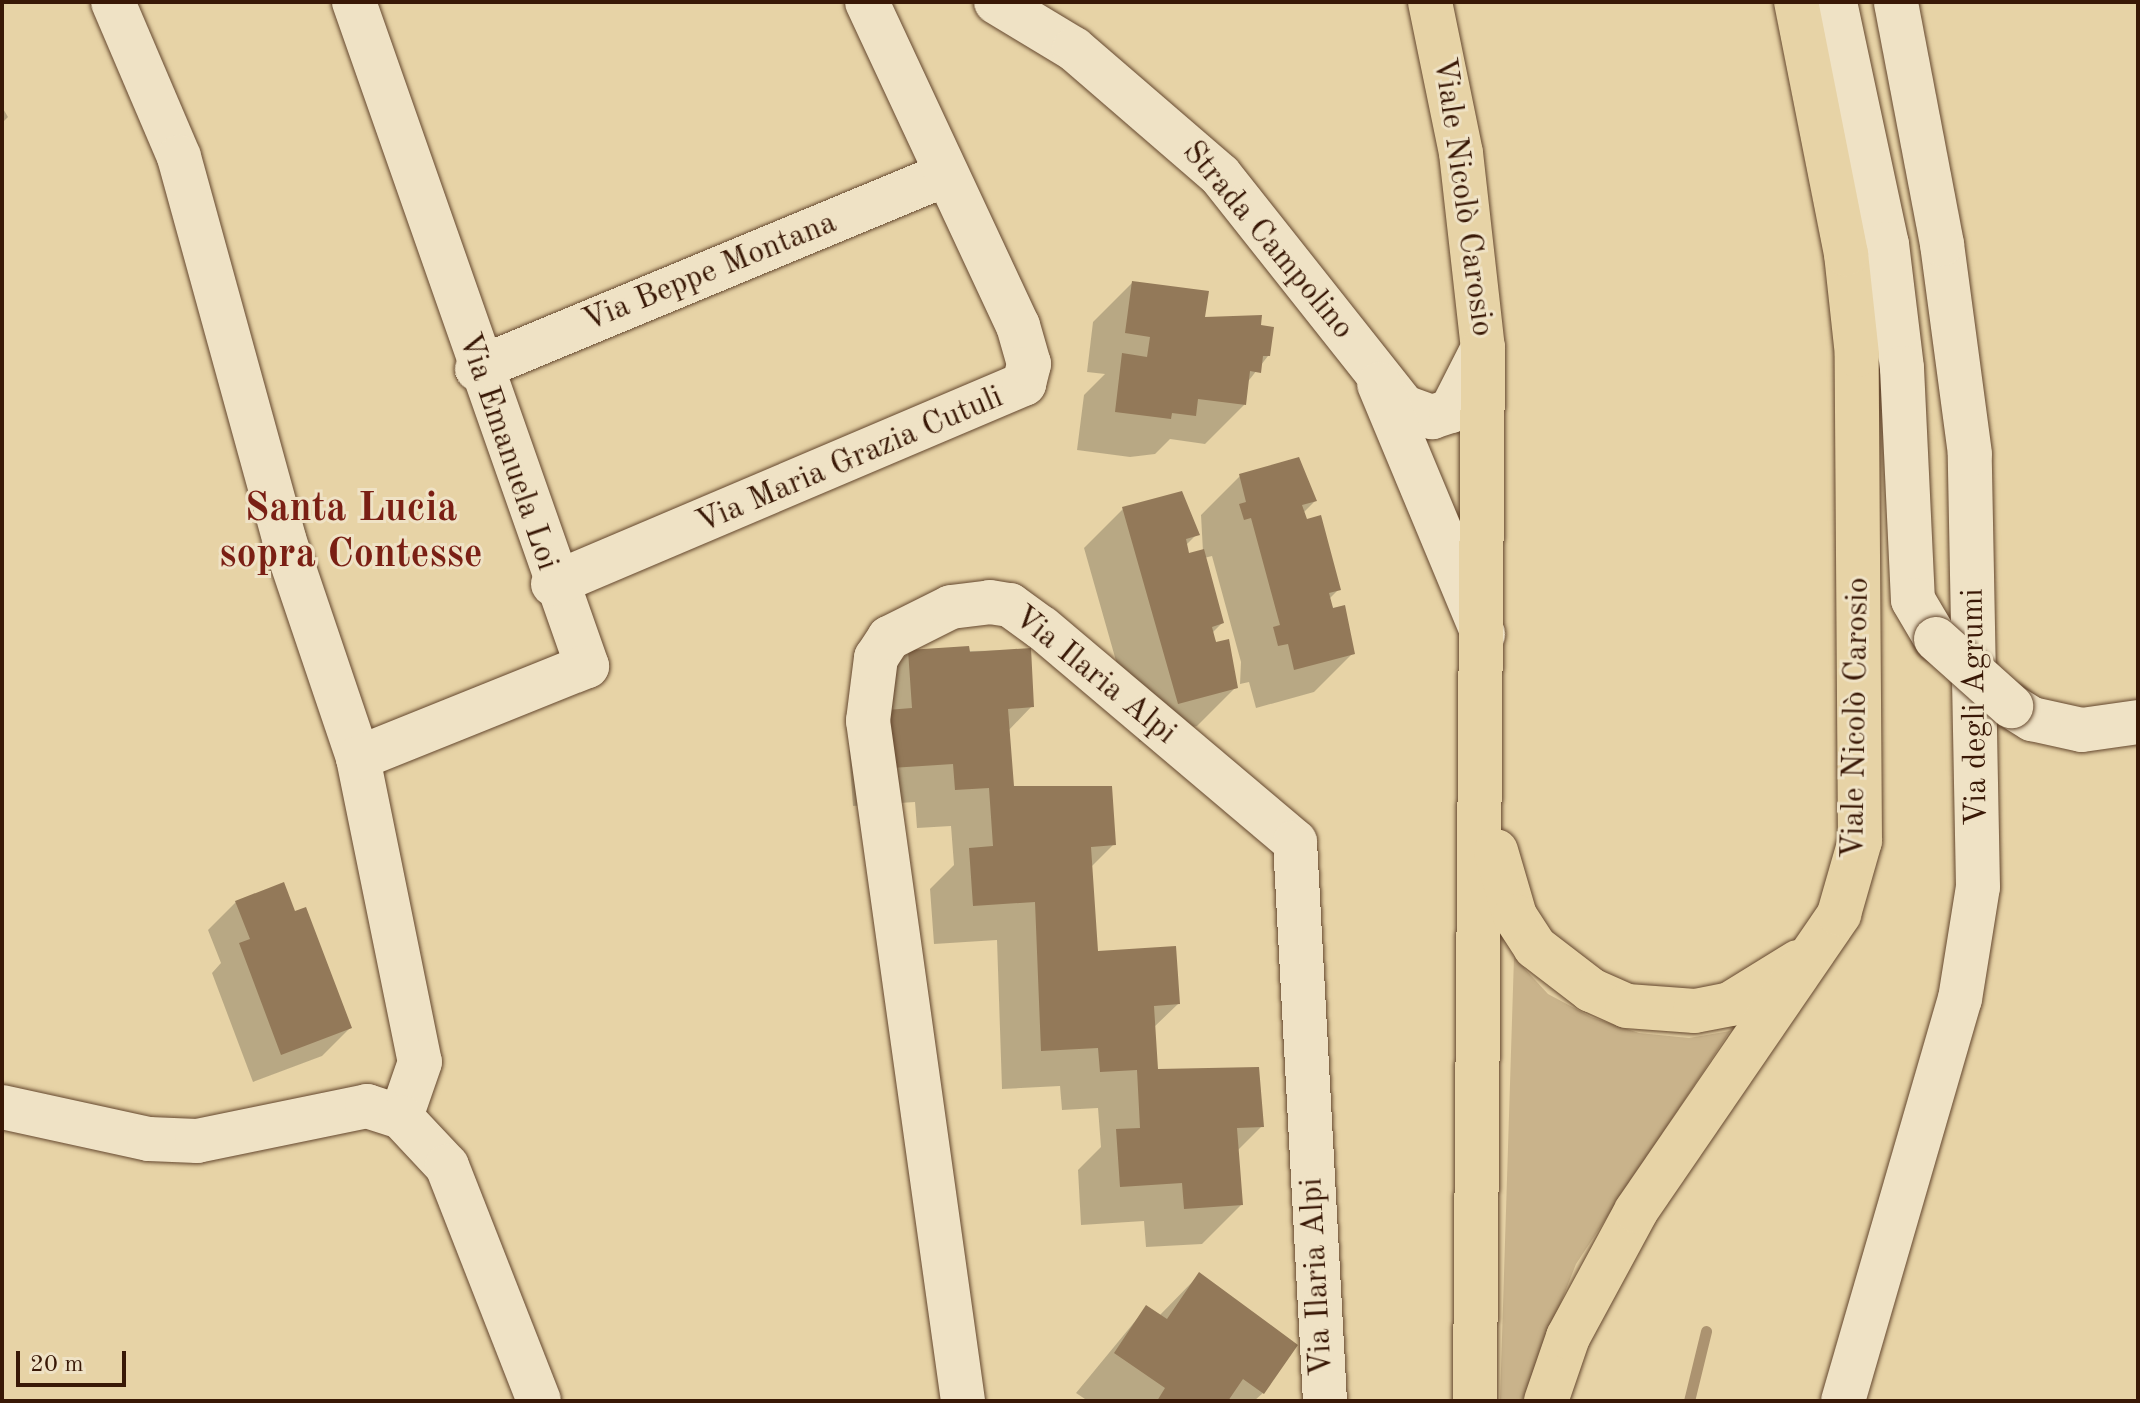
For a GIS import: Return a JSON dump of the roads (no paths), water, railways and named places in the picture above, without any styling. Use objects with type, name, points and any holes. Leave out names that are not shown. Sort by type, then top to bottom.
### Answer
[{"type":"main road","name":"Viale Nicolò Carosio","points":[[1430,2],[1461,153],[1483,348],[1486,643],[1475,1401]]},
{"type":"main road","name":"Viale Nicolò Carosio","points":[[1546,1401],[1568,1337],[1636,1211],[1817,949],[1844,902],[1860,841],[1859,445],[1846,254],[1796,2]]},
{"type":"main road","points":[[1484,798],[1515,916],[1535,947],[1591,990],[1627,1006],[1695,1011],[1759,990],[1817,949]]},
{"type":"street","points":[[113,2],[179,157],[284,539],[358,758],[420,1062],[401,1117]]},
{"type":"street","name":"Via Emanuela Loi","points":[[354,2],[477,369],[553,584],[587,666],[358,758]]},
{"type":"street","name":"Via Maria Grazia Cutuli","points":[[553,584],[1024,384],[1029,364],[1018,326],[942,176],[867,2]]},
{"type":"street","name":"Strada Campolino","points":[[996,2],[1074,49],[1220,175],[1404,407],[1432,417],[1451,411],[1483,348]]},
{"type":"street","points":[[1835,2],[1887,244],[1902,368],[1913,600],[1936,639],[2011,706],[2056,725],[2133,732]]},
{"type":"street","name":"Via degli Agrumi","points":[[1843,1401],[1960,999],[1978,887],[1970,454],[1939,229],[1896,2]]},
{"type":"street","name":"Via Beppe Montana","points":[[477,369],[942,176]]},
{"type":"street","name":"Strada Campolino","points":[[1375,374],[1486,643]]},
{"type":"street","name":"Via Ilaria Alpi","points":[[963,1401],[868,721],[876,658],[889,638],[951,607],[990,602],[1010,605],[1042,628],[1295,842],[1325,1401]]},
{"type":"street","points":[[2,1107],[149,1139],[197,1141],[367,1106],[401,1117],[447,1166],[539,1401]]},
{"type":"waterway","points":[[1689,1401],[1706,1331]]},
{"type":"district","name":"Santa Lucia sopra Contesse","points":[[351,533]]}]
